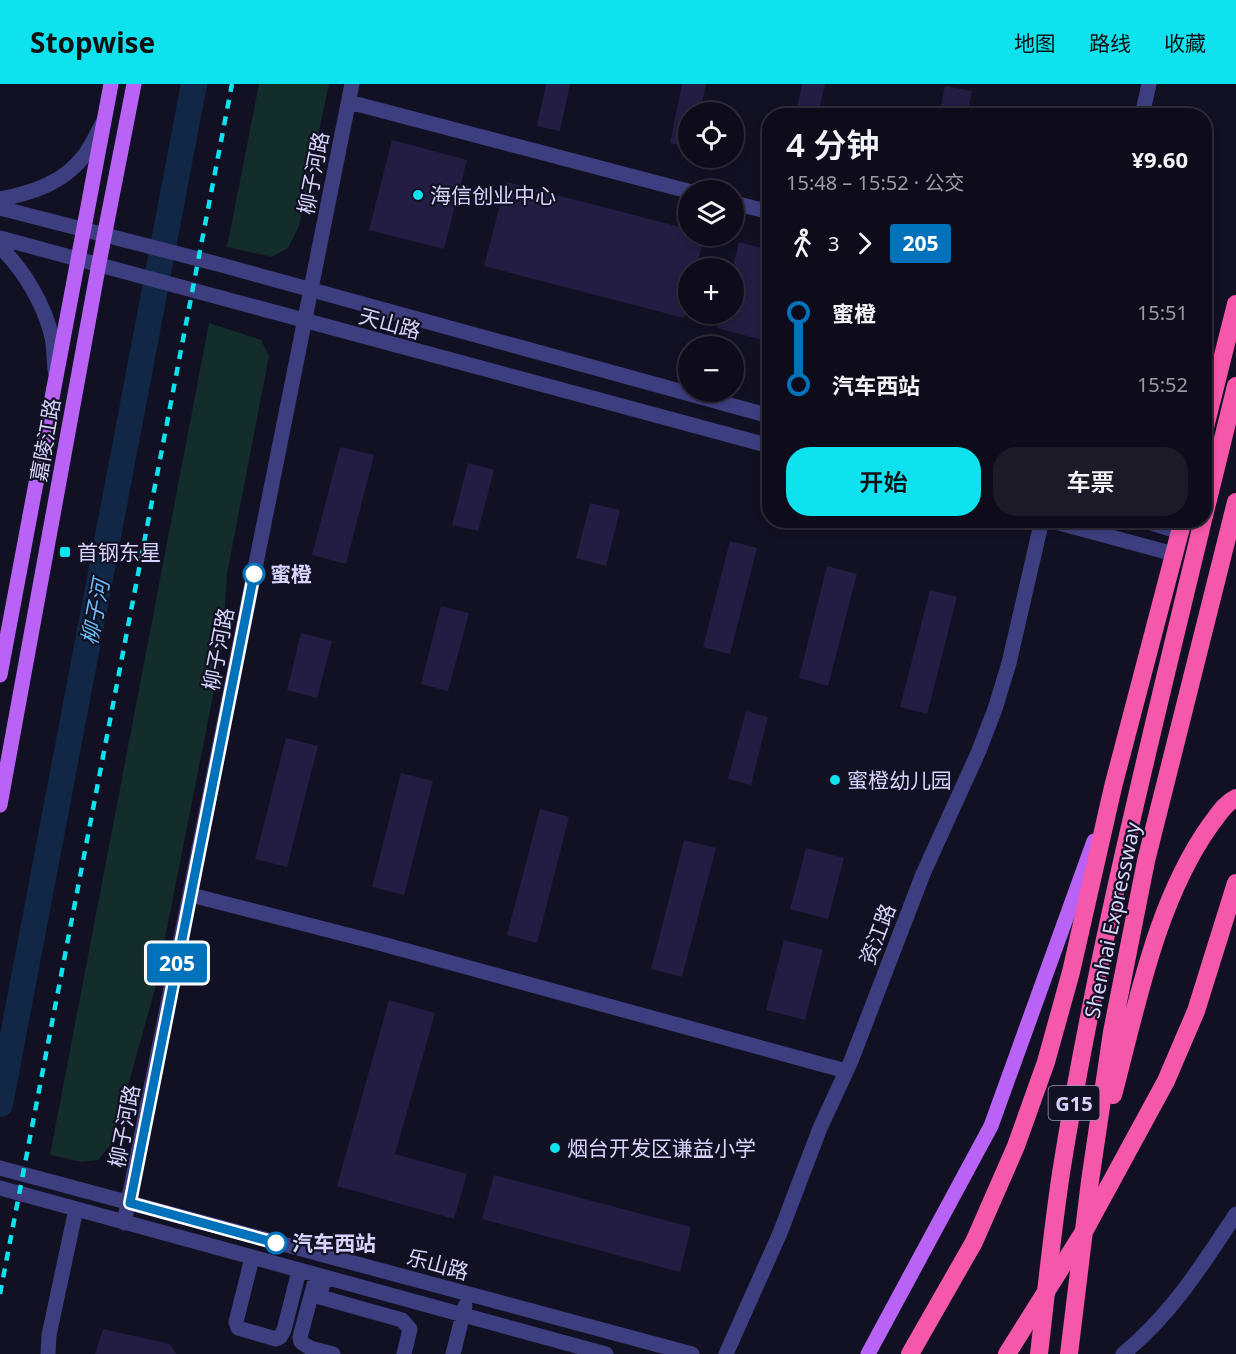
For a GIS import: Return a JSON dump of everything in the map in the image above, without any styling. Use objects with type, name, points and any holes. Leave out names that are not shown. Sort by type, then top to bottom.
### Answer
[{"type":"highway","points":[[1212,398],[1236,304]]},
{"type":"highway","points":[[1212,484],[1236,386]]},
{"type":"highway","name":"Shenhai Expressway","points":[[1069,1354],[1090,1181],[1112,1032],[1146,861],[1236,502]]},
{"type":"highway","points":[[910,1354],[974,1242],[1016,1146],[1046,1062],[1071,972],[1113,788],[1181,528]]},
{"type":"highway","name":"Shenhai Expressway","points":[[1039,1354],[1061,1174],[1122,854],[1201,528]]},
{"type":"highway","points":[[1090,1181],[1146,968],[1162,921],[1195,847],[1232,800]]},
{"type":"highway","points":[[1007,1354],[1086,1228],[1166,1081],[1196,1011],[1236,883]]},
{"type":"main road","name":"嘉陵江路","points":[[0,675],[111,84]]},
{"type":"main road","name":"嘉陵江路","points":[[0,805],[134,84]]},
{"type":"main road","points":[[868,1354],[991,1126],[1113,788]]},
{"type":"street","name":"柳子河路","points":[[124,1222],[130,1203],[352,84]]},
{"type":"street","points":[[1144,108],[1149,84]]},
{"type":"street","points":[[349,102],[678,188]]},
{"type":"street","points":[[0,199],[23,195],[48,186],[69,172],[86,154],[104,121]]},
{"type":"street","points":[[744,206],[762,210]]},
{"type":"street","name":"天山路","points":[[0,208],[83,231],[105,234],[214,262],[762,414]]},
{"type":"street","name":"天山路","points":[[0,238],[762,444]]},
{"type":"street","points":[[0,247],[15,261],[43,311],[52,337],[55,374]]},
{"type":"street","name":"资江路","points":[[726,1354],[780,1233],[923,874],[978,753],[995,709],[1009,663],[1040,528]]},
{"type":"street","points":[[1078,528],[1174,554]]},
{"type":"street","points":[[191,895],[375,942],[846,1071]]},
{"type":"street","name":"乐山路","points":[[0,1168],[692,1354]]},
{"type":"street","name":"乐山路","points":[[0,1188],[606,1354]]},
{"type":"street","points":[[48,1354],[49,1335],[76,1209]]},
{"type":"street","points":[[1123,1354],[1141,1339],[1191,1284],[1236,1214]]},
{"type":"street","points":[[252,1258],[236,1322],[238,1328],[244,1331],[276,1340],[284,1330],[299,1271]]},
{"type":"street","points":[[320,1276],[300,1337],[301,1342],[310,1348],[333,1354]]},
{"type":"street","points":[[320,1276],[320,1297],[402,1320],[407,1324],[410,1329],[404,1354]]},
{"type":"street","points":[[453,1354],[468,1294]]},
{"type":"green space","points":[[259,84],[329,84],[299,226],[288,248],[272,257],[227,247]]},
{"type":"green space","points":[[209,323],[261,340],[269,356],[227,574],[222,650],[155,989],[112,1143],[98,1160],[82,1162],[50,1155]]},
{"type":"building","points":[[546,84],[570,84],[560,131],[537,126]]},
{"type":"building","points":[[682,84],[706,84],[702,102],[678,102]]},
{"type":"building","points":[[802,84],[825,84],[820,108],[797,108]]},
{"type":"building","points":[[945,86],[972,91],[969,108],[941,108]]},
{"type":"building","points":[[678,104],[678,145],[670,143]]},
{"type":"building","name":"海信创业中心","points":[[392,140],[467,160],[444,249],[369,230]]},
{"type":"building","points":[[506,182],[678,226],[678,246],[702,246],[699,258],[678,258],[678,316],[484,266]]},
{"type":"building","points":[[744,243],[762,248],[762,340],[717,328],[718,324],[744,324],[744,258],[735,258],[738,246],[744,246]]},
{"type":"building","points":[[340,447],[374,455],[346,564],[312,555]]},
{"type":"building","points":[[468,463],[494,470],[478,531],[452,525]]},
{"type":"building","points":[[590,503],[620,510],[606,566],[576,558]]},
{"type":"building","points":[[730,541],[757,548],[730,654],[703,647]]},
{"type":"building","points":[[827,566],[857,574],[828,686],[799,678]]},
{"type":"building","points":[[930,590],[957,597],[927,714],[900,707]]},
{"type":"building","points":[[441,606],[469,613],[448,691],[421,684]]},
{"type":"building","points":[[301,633],[332,641],[317,698],[287,690]]},
{"type":"building","points":[[746,711],[768,717],[751,785],[728,779]]},
{"type":"building","points":[[286,738],[318,746],[287,867],[255,859]]},
{"type":"building","points":[[401,773],[433,781],[404,895],[372,887]]},
{"type":"building","points":[[540,809],[569,817],[537,943],[507,935]]},
{"type":"building","points":[[684,840],[716,848],[682,977],[651,969]]},
{"type":"building","points":[[806,848],[844,858],[828,919],[790,909]]},
{"type":"building","points":[[784,940],[823,950],[805,1020],[766,1010]]},
{"type":"building","points":[[389,1000],[435,1013],[395,1154],[467,1174],[454,1219],[337,1186]]},
{"type":"building","points":[[494,1175],[691,1227],[680,1272],[482,1219]]},
{"type":"building","points":[[103,1329],[170,1344],[176,1354],[95,1354]]},
{"type":"waterway","name":"柳子河","points":[[0,1104],[194,84]]},
{"type":"railway","points":[[0,1294],[232,84]]},
{"type":"bus line","name":"205","points":[[254,574],[130,1203],[276,1243]]},
{"type":"place","name":"海信创业中心","points":[[418,195]]},
{"type":"place","name":"首钢东星","points":[[65,552]]},
{"type":"place","name":"蜜橙","points":[[254,574]]},
{"type":"place","name":"蜜橙幼儿园","points":[[835,780]]},
{"type":"place","name":"烟台开发区谦益小学","points":[[555,1148]]},
{"type":"place","name":"汽车西站","points":[[276,1243]]}]
